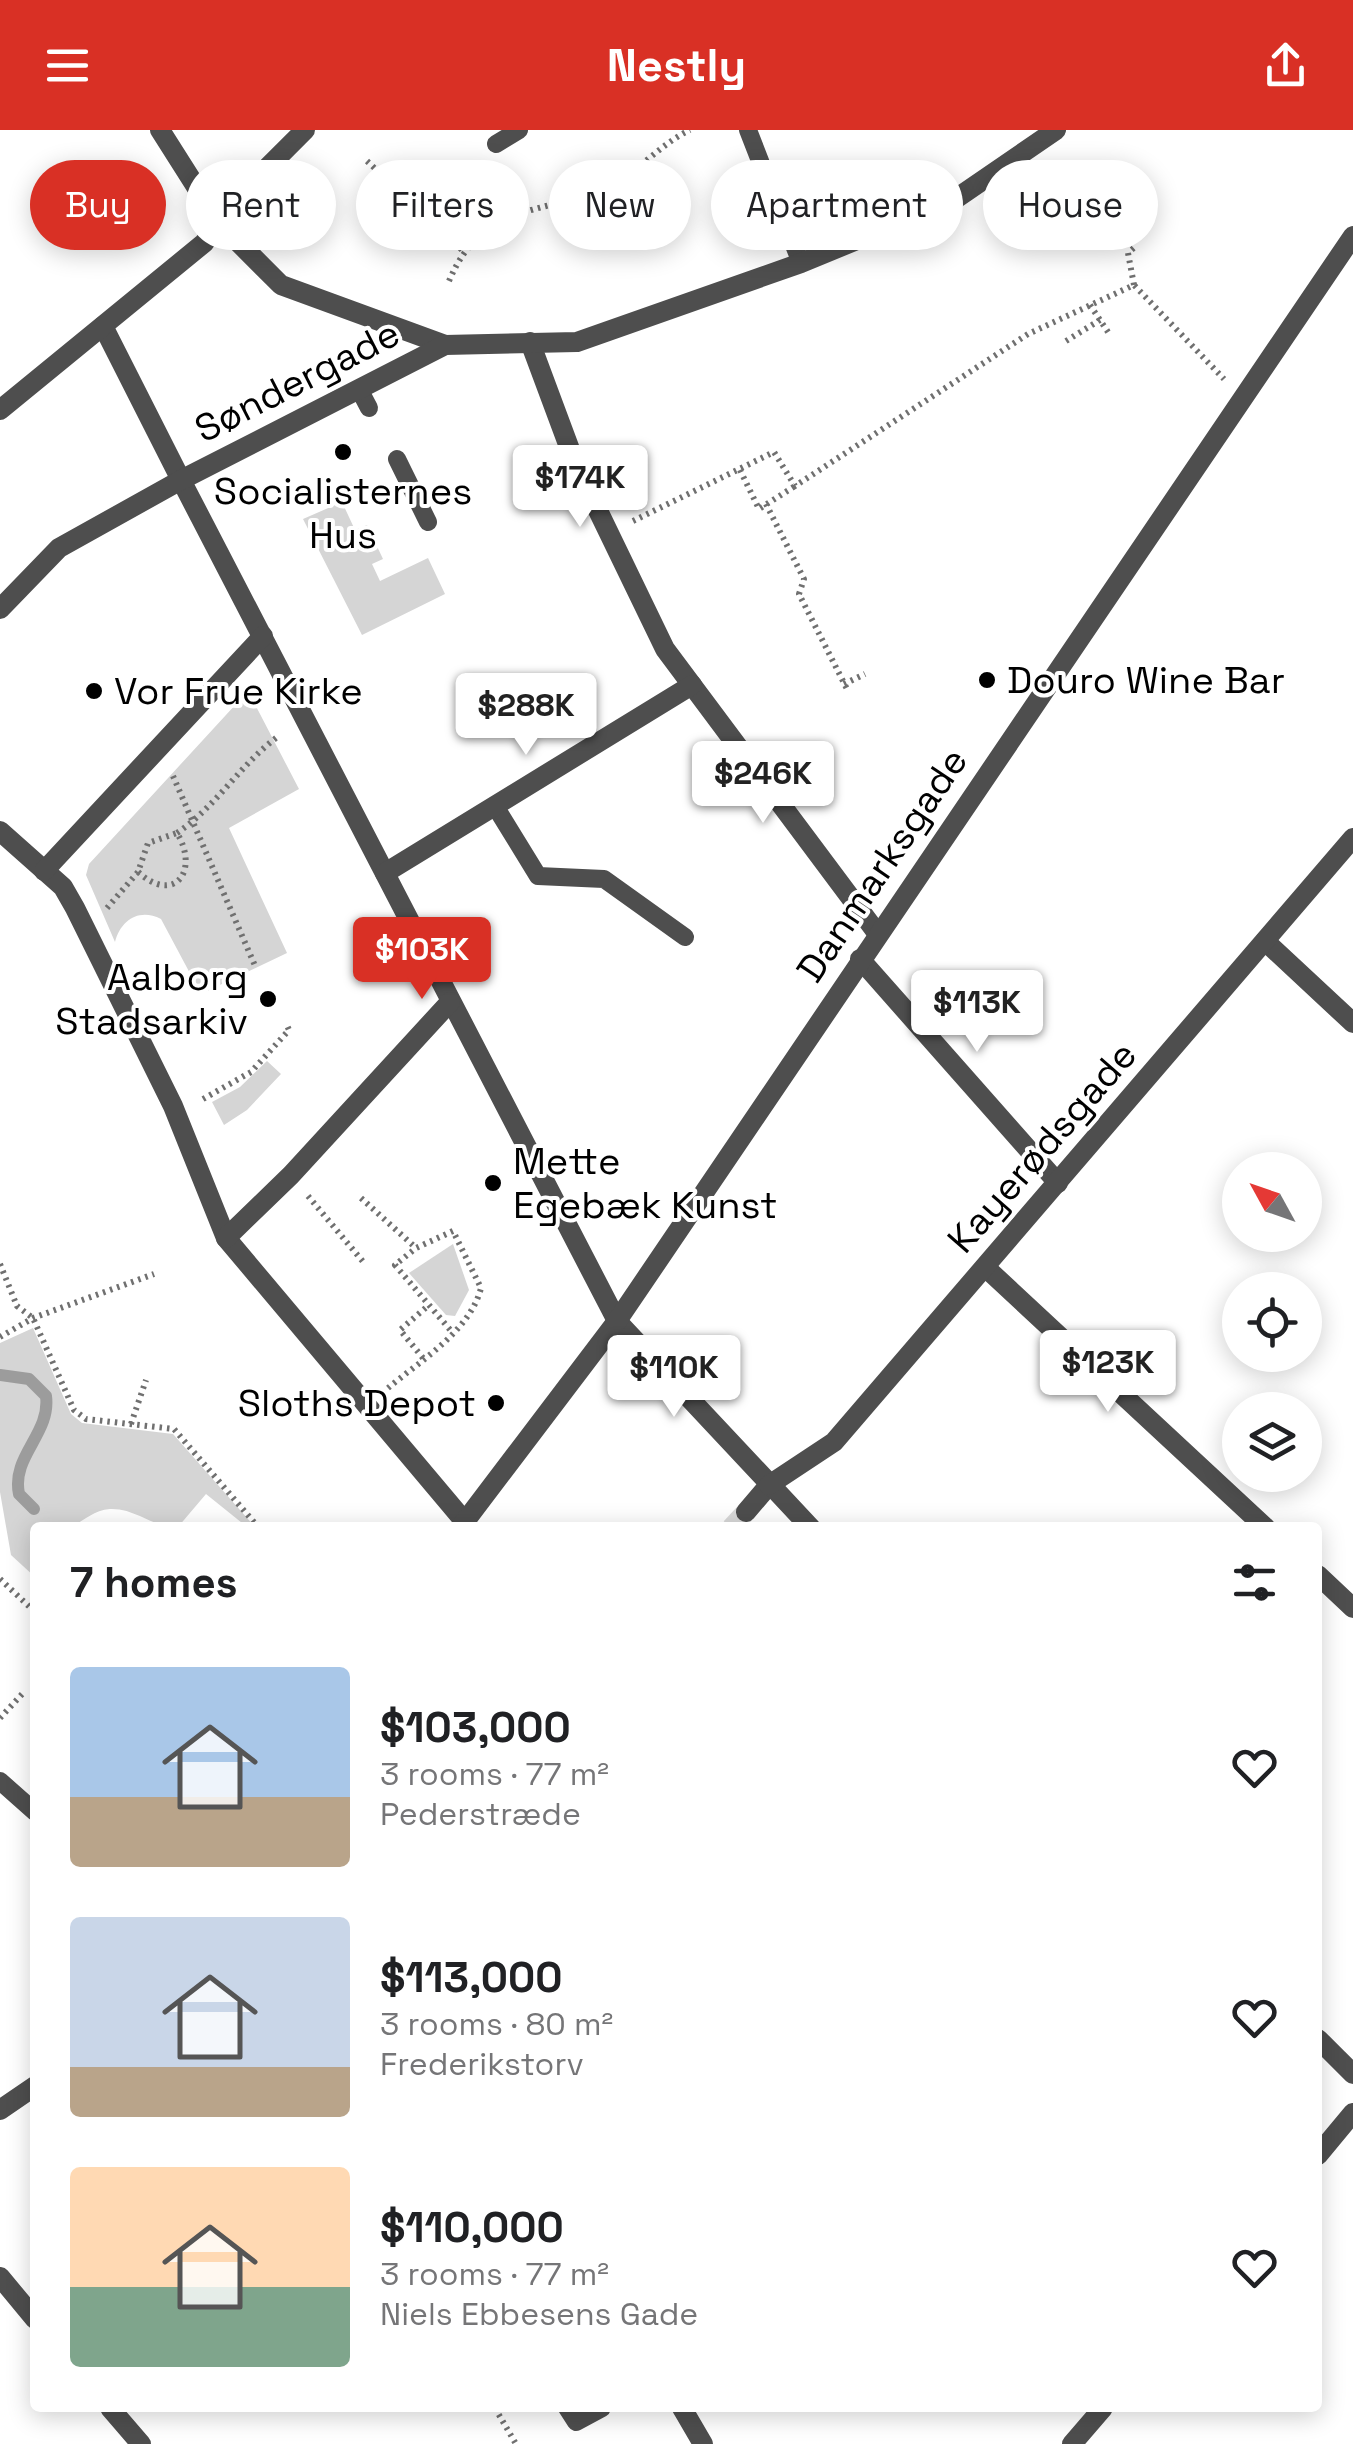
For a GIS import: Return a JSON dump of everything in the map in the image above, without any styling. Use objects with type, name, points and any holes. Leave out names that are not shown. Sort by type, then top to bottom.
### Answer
[{"type":"street","name":"Søndergade","points":[[160,130],[186,170]]},
{"type":"street","points":[[276,160],[306,130]]},
{"type":"street","name":"Søndergade","points":[[247,250],[281,285],[445,346],[576,342],[801,263],[954,200],[1056,130]]},
{"type":"street","name":"Danmarksgade","points":[[464,1522],[617,1321],[1353,236]]},
{"type":"street","points":[[0,410],[195,250]]},
{"type":"street","points":[[103,326],[617,1321],[804,1522]]},
{"type":"street","points":[[530,342],[575,463],[665,648],[877,933]]},
{"type":"street","name":"Søndergade","points":[[0,609],[59,548],[182,480],[364,398],[445,346]]},
{"type":"street","points":[[44,871],[263,636]]},
{"type":"street","points":[[385,873],[692,685]]},
{"type":"street","points":[[0,831],[63,887],[173,1106],[226,1238],[460,1522]]},
{"type":"street","name":"Kayerødsgade","points":[[746,1512],[768,1485],[834,1442],[1353,838]]},
{"type":"street","points":[[1265,941],[1353,1023]]},
{"type":"street","points":[[860,959],[1058,1184]]},
{"type":"street","points":[[226,1238],[291,1175],[450,1002]]},
{"type":"street","points":[[984,1267],[1260,1522]]},
{"type":"street","points":[[1322,1579],[1353,1608]]},
{"type":"street","points":[[1322,2042],[1353,2074]]},
{"type":"street","points":[[0,2110],[30,2089]]},
{"type":"street","points":[[1322,2150],[1353,2113]]},
{"type":"street","points":[[0,2277],[30,2313]]},
{"type":"street","points":[[113,2412],[141,2444]]},
{"type":"street","points":[[684,2412],[703,2444]]},
{"type":"street","points":[[1072,2444],[1100,2412]]},
{"type":"lane","points":[[496,144],[519,130]]},
{"type":"lane","points":[[748,130],[760,160]]},
{"type":"lane","points":[[796,250],[801,263]]},
{"type":"lane","points":[[397,459],[428,522]]},
{"type":"lane","points":[[495,806],[538,876],[604,878],[685,936]]},
{"type":"lane","points":[[0,1781],[30,1808]]},
{"type":"lane","points":[[570,2412],[576,2422],[595,2412]]},
{"type":"path","points":[[529,209],[613,184],[690,130]]},
{"type":"path","points":[[449,280],[462,250]]},
{"type":"path","points":[[1131,250],[1128,253],[1134,285],[1243,399]]},
{"type":"path","points":[[740,470],[760,509],[1028,334],[1134,285]]},
{"type":"path","points":[[1090,304],[1110,335]]},
{"type":"path","points":[[1066,342],[1100,320]]},
{"type":"path","points":[[610,532],[740,470],[775,448],[795,486]]},
{"type":"path","points":[[766,504],[804,579],[799,594],[845,686],[864,674]]},
{"type":"path","points":[[87,931],[138,872],[148,843],[177,833],[193,822],[276,737],[306,720]]},
{"type":"path","points":[[172,774],[256,968]]},
{"type":"path","points":[[138,872],[159,885],[183,876],[189,864],[177,833]]},
{"type":"path","points":[[192,1104],[251,1072],[289,1030],[286,1024]]},
{"type":"path","points":[[300,1186],[365,1264]]},
{"type":"path","points":[[361,1198],[416,1248]]},
{"type":"path","points":[[367,1406],[452,1332],[476,1304],[481,1288],[453,1230],[416,1248],[396,1265],[452,1332]]},
{"type":"path","points":[[0,1264],[17,1306],[33,1318],[74,1410],[86,1419],[174,1429],[254,1522]]},
{"type":"path","points":[[0,1337],[33,1318],[154,1274]]},
{"type":"path","points":[[424,1358],[400,1330],[430,1305]]},
{"type":"path","points":[[132,1424],[146,1380]]},
{"type":"path","points":[[0,1578],[30,1607]]},
{"type":"path","points":[[0,1718],[24,1692]]},
{"type":"path","points":[[497,2412],[516,2444]]},
{"type":"shaded area","points":[[342,502],[355,530],[367,525],[383,559],[372,564],[380,581],[428,558],[445,594],[362,635],[303,519]]},
{"type":"shaded area","points":[[248,691],[299,789],[229,828],[287,953],[201,994],[161,919],[145,915],[132,918],[115,942],[86,875],[89,864]]},
{"type":"shaded area","points":[[267,1061],[281,1074],[247,1110],[224,1125],[212,1102],[240,1087]]},
{"type":"shaded area","points":[[453,1244],[469,1290],[455,1316],[446,1315],[409,1273]]},
{"type":"shaded area","points":[[33,1328],[71,1414],[82,1423],[173,1434],[251,1522],[241,1522],[206,1494],[182,1522],[155,1522],[128,1512],[104,1510],[80,1522],[30,1522],[30,1572],[11,1555],[0,1492],[0,1343]]},
{"type":"waterway","points":[[0,1375],[29,1379],[46,1396],[43,1422],[25,1456],[18,1480],[19,1494],[34,1509]]},
{"type":"tunnel","points":[[737,1522],[746,1512]]},
{"type":"place","name":"Socialisternes Hus","points":[[343,452]]},
{"type":"place","name":"Douro Wine Bar","points":[[987,680]]},
{"type":"place","name":"Vor Frue Kirke","points":[[94,691]]},
{"type":"place","name":"Aalborg Stadsarkiv","points":[[268,999]]},
{"type":"place","name":"Mette Egebæk Kunst","points":[[493,1183]]},
{"type":"place","name":"Sloths Depot","points":[[496,1403]]}]
